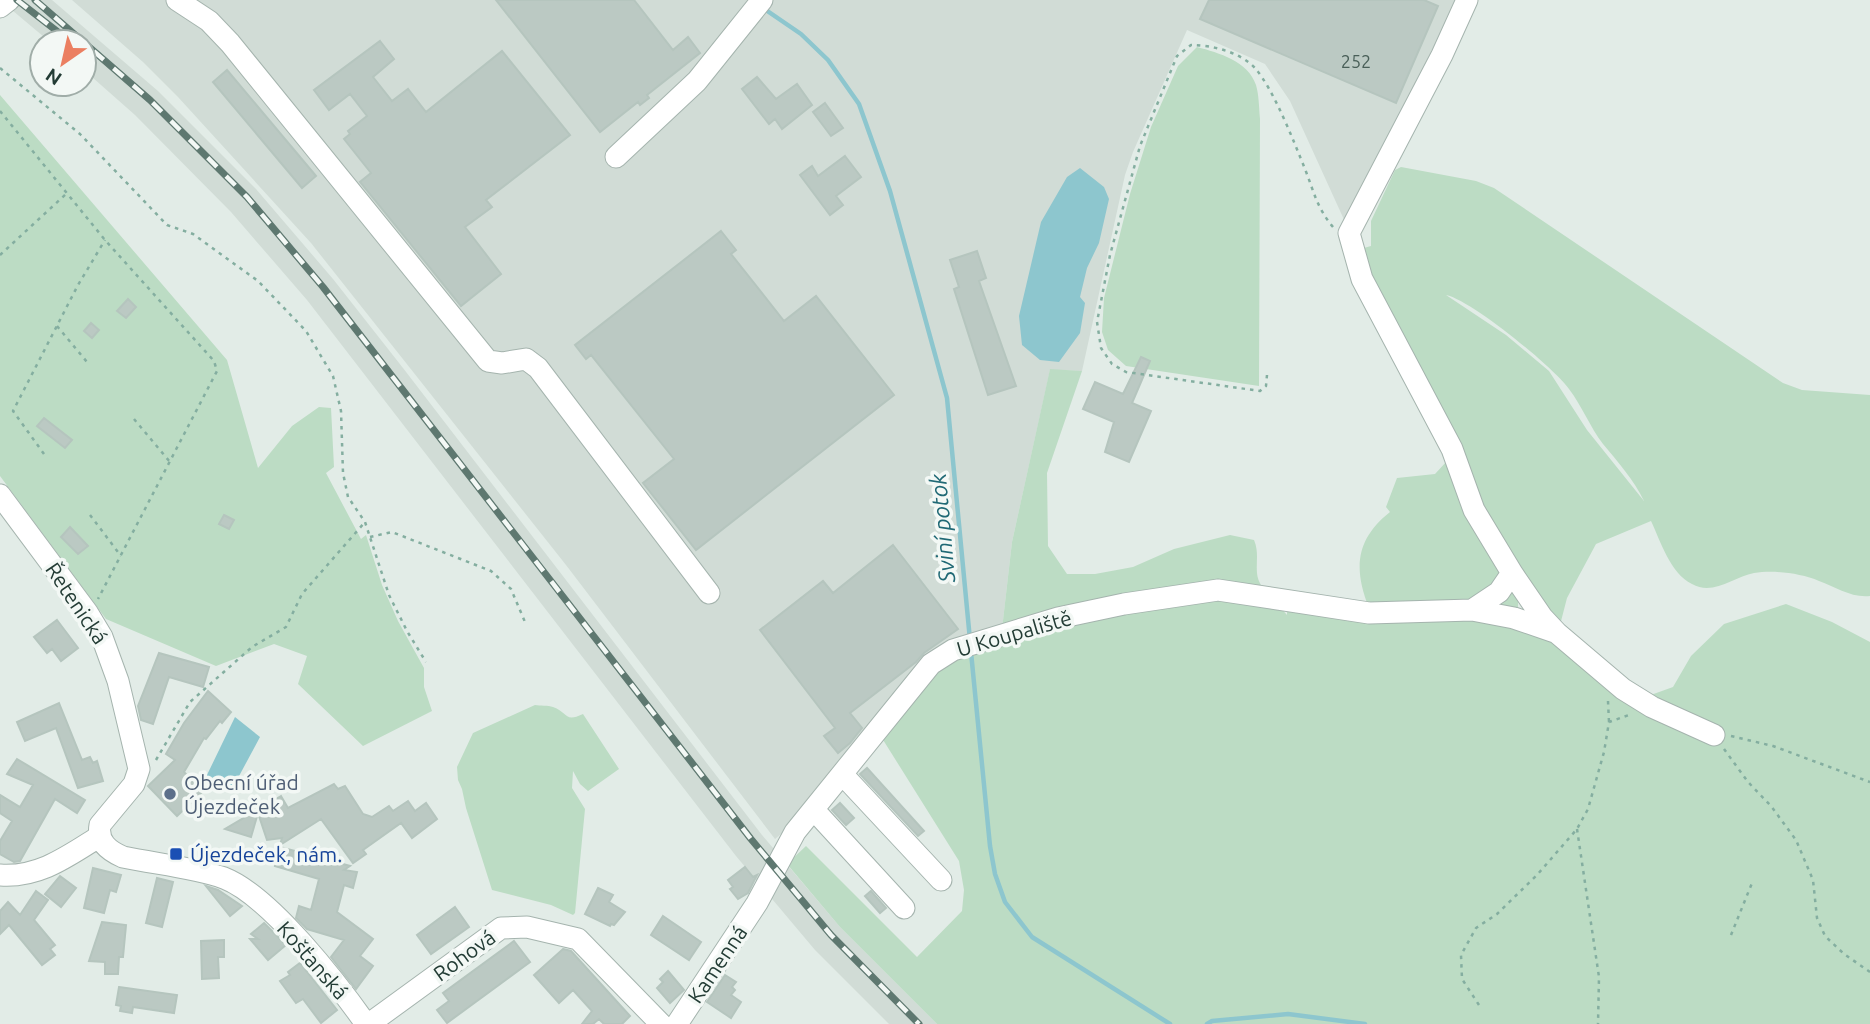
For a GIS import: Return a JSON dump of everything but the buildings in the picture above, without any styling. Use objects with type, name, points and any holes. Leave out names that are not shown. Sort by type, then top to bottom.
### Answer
[{"type":"street","points":[[0,7],[9,0]]},
{"type":"street","points":[[177,0],[209,21],[230,43],[488,361],[502,363],[526,359],[538,368],[709,593]]},
{"type":"street","points":[[616,157],[697,80],[762,0]]},
{"type":"street","points":[[1467,0],[1442,55],[1349,233],[1362,279],[1452,449],[1474,510],[1542,617],[1606,676],[1652,707],[1714,735]]},
{"type":"street","name":"Řetenická","points":[[0,495],[99,631],[112,661],[139,765]]},
{"type":"street","points":[[1472,610],[1499,592],[1512,573]]},
{"type":"street","name":"U Koupaliště","points":[[757,903],[795,832],[931,664],[953,650],[1058,618],[1124,604],[1218,590],[1369,613],[1472,610],[1514,618],[1557,633]]},
{"type":"street","points":[[0,875],[20,875],[44,869],[100,836],[100,825],[134,784],[139,765]]},
{"type":"street","points":[[842,774],[941,880]]},
{"type":"street","points":[[814,810],[904,908]]},
{"type":"street","name":"Košťanská","points":[[100,836],[106,847],[117,854],[218,877],[240,886],[258,899],[331,978],[367,1024]]},
{"type":"street","name":"Kamenná","points":[[677,1024],[757,903]]},
{"type":"street","name":"Rohová","points":[[367,1024],[501,928],[514,926],[578,939],[661,1024]]},
{"type":"path","points":[[1267,375],[1266,386],[1260,391],[1126,372],[1112,364],[1101,348],[1097,322],[1110,255],[1140,146],[1177,56],[1191,45],[1207,45],[1231,53],[1254,66],[1283,120],[1305,170],[1315,202],[1332,226],[1349,233]]},
{"type":"path","points":[[0,68],[80,134],[167,225],[193,234],[258,281],[306,331],[333,376],[341,411],[343,473],[348,497],[365,522],[389,595],[426,662]]},
{"type":"path","points":[[0,111],[66,194],[214,361],[217,370],[100,597],[87,612]]},
{"type":"path","points":[[0,255],[66,194]]},
{"type":"path","points":[[44,454],[13,411],[78,285],[106,240]]},
{"type":"path","points":[[57,326],[87,362]]},
{"type":"path","points":[[134,418],[170,462]]},
{"type":"path","points":[[90,515],[121,556]]},
{"type":"path","points":[[139,765],[153,762],[159,757],[190,702],[251,647],[286,627],[302,594],[365,522]]},
{"type":"path","points":[[370,537],[392,532],[491,571],[511,589],[525,622]]},
{"type":"path","points":[[1479,1005],[1462,979],[1461,955],[1476,928],[1497,914],[1537,875],[1577,829],[1588,809],[1604,752],[1609,722],[1652,707]]},
{"type":"path","points":[[1714,735],[1738,736],[1773,746],[1870,782]]},
{"type":"path","points":[[1714,735],[1748,782],[1771,806],[1796,840],[1813,880],[1817,918],[1825,936],[1844,954],[1870,972]]},
{"type":"path","points":[[1577,829],[1599,977],[1598,1024]]},
{"type":"path","points":[[1731,935],[1752,883]]},
{"type":"shaded area","points":[[0,0],[52,0],[85,28],[33,28]]},
{"type":"shaded area","points":[[72,0],[1457,0],[1417,90],[1346,224],[1290,101],[1265,64],[1187,30],[1125,175],[1082,371],[1050,370],[1012,542],[1002,629],[961,643],[793,824],[775,839],[566,565],[311,243],[178,97],[143,62]]},
{"type":"shaded area","points":[[98,39],[158,91],[256,189],[333,279],[762,835],[840,927],[937,1024],[889,1024],[815,950],[736,856],[307,300],[231,212],[135,115],[98,82]]},
{"type":"green space","points":[[1197,47],[1223,55],[1240,64],[1252,77],[1258,93],[1259,386],[1126,366],[1108,350],[1102,332],[1104,298],[1130,194],[1151,127],[1178,66]]},
{"type":"green space","points":[[0,95],[227,360],[258,468],[292,426],[319,407],[331,408],[334,467],[326,473],[361,539],[366,535],[382,585],[424,668],[424,687],[432,711],[363,746],[298,684],[307,656],[274,644],[216,666],[106,619],[0,476]]},
{"type":"green space","points":[[1401,167],[1476,181],[1494,188],[1783,383],[1802,390],[1870,395],[1870,596],[1850,594],[1812,578],[1778,572],[1754,573],[1716,587],[1700,587],[1684,579],[1672,565],[1651,521],[1596,544],[1567,598],[1560,625],[1518,599],[1518,613],[1369,608],[1361,580],[1361,555],[1370,533],[1390,512],[1386,507],[1397,478],[1435,474],[1447,461],[1366,275],[1360,249],[1371,246],[1371,221],[1395,170]],"holes":[[[1446,295],[1458,300],[1510,335],[1560,379],[1574,396],[1598,437],[1631,478],[1644,501],[1587,430],[1549,371],[1506,335]]]},
{"type":"green space","points":[[1050,369],[1082,371],[1047,473],[1048,546],[1067,574],[1095,574],[1133,567],[1174,549],[1230,535],[1254,540],[1258,579],[1264,590],[1287,615],[1287,606],[1508,622],[1550,638],[1648,696],[1673,687],[1691,656],[1724,624],[1786,604],[1832,622],[1870,642],[1870,1024],[937,1024],[840,927],[787,864],[806,846],[917,957],[962,911],[964,890],[959,861],[880,735],[919,670],[1002,629],[1012,542]]},
{"type":"green space","points":[[535,705],[553,707],[569,717],[583,714],[619,769],[588,791],[580,784],[573,771],[572,788],[585,809],[573,915],[551,905],[492,890],[458,780],[457,767],[473,733]]},
{"type":"water","points":[[1080,168],[1104,187],[1109,199],[1099,243],[1087,268],[1080,297],[1085,303],[1080,333],[1059,362],[1040,360],[1022,345],[1019,316],[1041,222],[1067,177]]},
{"type":"water","points":[[235,717],[260,737],[231,791],[206,777]]},
{"type":"waterway","name":"Sviní potok","points":[[763,8],[801,34],[828,60],[859,104],[890,191],[947,398],[970,640]]},
{"type":"waterway","name":"Sviní potok","points":[[971,652],[990,846],[995,874],[1005,902],[1032,937],[1170,1024]]},
{"type":"waterway","name":"Sviní potok","points":[[1207,1024],[1212,1021],[1288,1014],[1365,1024]]},
{"type":"railway","points":[[17,0],[53,28]]},
{"type":"railway","points":[[35,0],[150,100],[247,197],[323,287],[751,839],[831,935],[919,1024]]},
{"type":"place","name":"Obecní úřad Újezdeček","points":[[170,794]]},
{"type":"place","name":"Újezdeček, nám.","points":[[176,854]]}]
